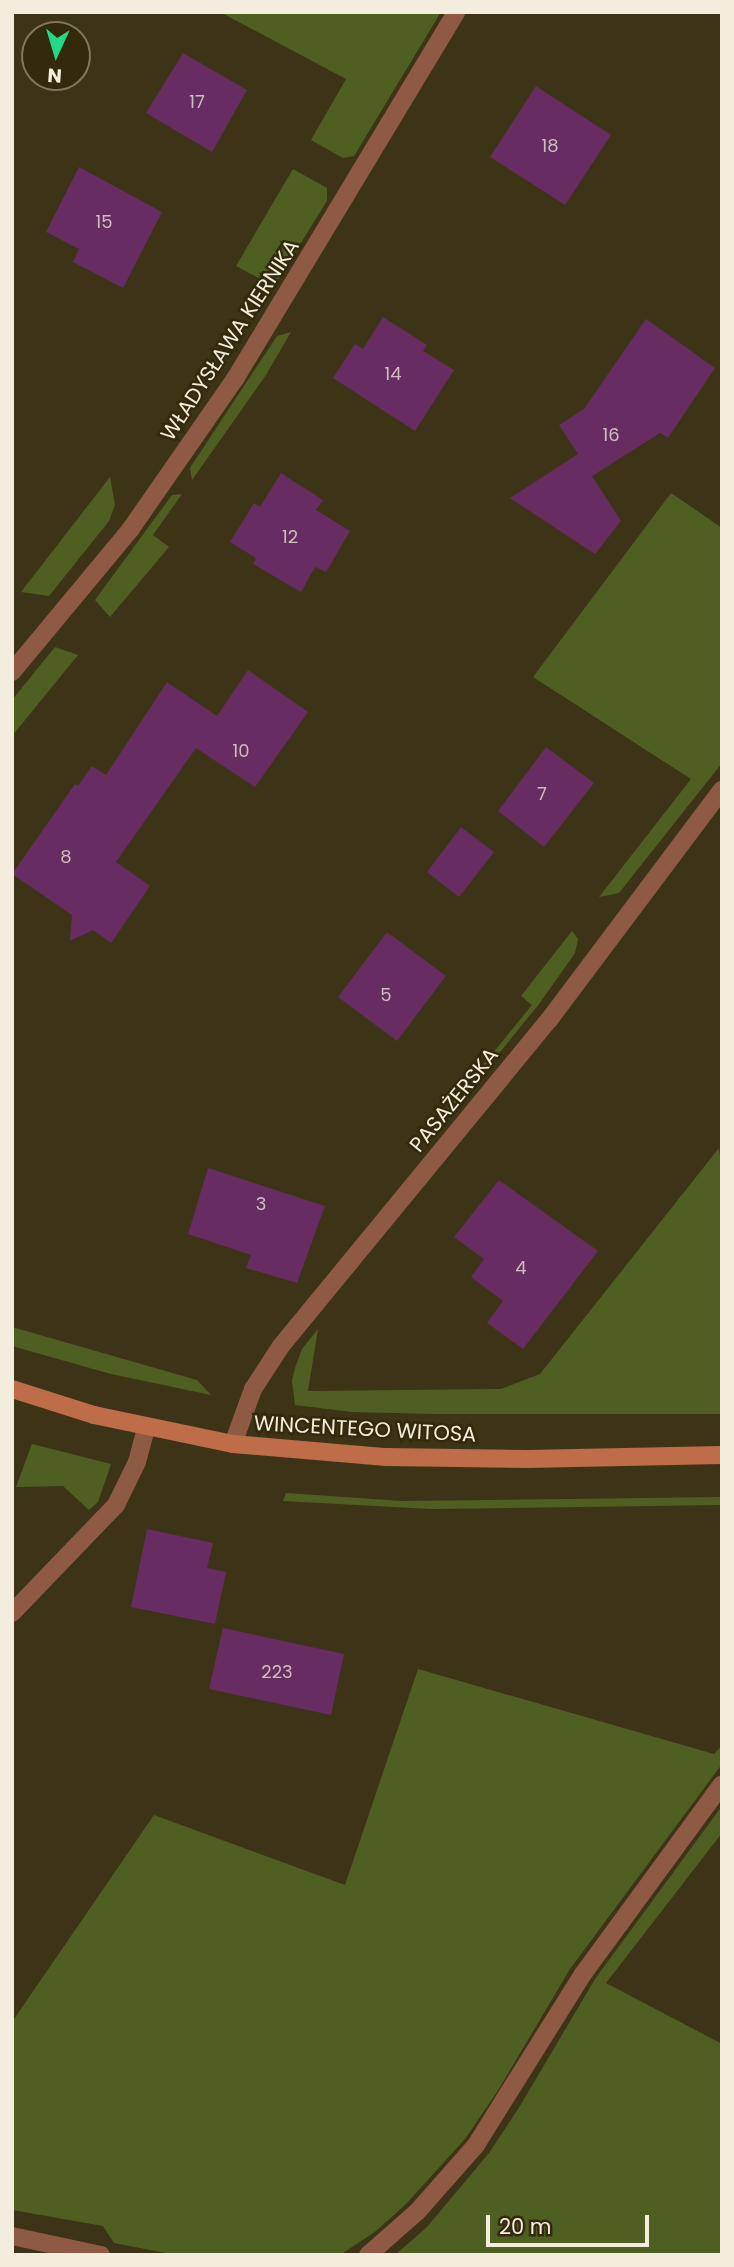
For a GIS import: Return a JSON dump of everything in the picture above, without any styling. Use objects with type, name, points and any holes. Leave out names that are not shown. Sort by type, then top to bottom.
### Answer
[{"type":"street","name":"WŁADYSŁAWA KIERNIKA","points":[[12,672],[130,530],[235,379],[456,12]]},
{"type":"street","name":"PASAŻERSKA","points":[[233,1444],[253,1389],[281,1346],[549,1020],[722,790]]},
{"type":"street","name":"WINCENTEGO WITOSA","points":[[12,1389],[146,1428],[233,1444],[386,1458],[527,1459],[722,1455]]},
{"type":"street","points":[[12,1613],[116,1505],[138,1462],[146,1428]]},
{"type":"street","points":[[368,2255],[417,2212],[476,2145],[583,1974],[722,1784]]},
{"type":"street","points":[[12,2236],[101,2255]]},
{"type":"green space","points":[[220,12],[441,12],[354,156],[343,158],[311,140],[346,79]]},
{"type":"green space","points":[[293,169],[327,188],[327,201],[274,286],[236,266]]},
{"type":"green space","points":[[291,332],[266,375],[192,480],[190,468],[277,336]]},
{"type":"green space","points":[[110,477],[115,505],[109,521],[49,596],[21,592]]},
{"type":"green space","points":[[671,493],[722,528],[722,763],[619,893],[599,897],[691,779],[533,677]]},
{"type":"green space","points":[[182,494],[153,535],[169,547],[110,617],[95,600],[172,495]]},
{"type":"green space","points":[[55,647],[78,655],[12,736],[12,700]]},
{"type":"green space","points":[[572,931],[578,939],[575,953],[539,1004],[450,1114],[443,1114],[532,1005],[521,996]]},
{"type":"green space","points":[[719,1148],[722,1175],[722,1414],[434,1414],[352,1412],[295,1405],[292,1381],[295,1368],[302,1349],[318,1329],[308,1391],[501,1389],[540,1374]]},
{"type":"green space","points":[[12,1327],[197,1380],[211,1395],[111,1374],[12,1346]]},
{"type":"green space","points":[[32,1444],[111,1464],[98,1502],[89,1510],[63,1486],[16,1487]]},
{"type":"green space","points":[[286,1493],[402,1501],[722,1497],[722,1505],[431,1509],[283,1501]]},
{"type":"green space","points":[[418,1669],[714,1754],[722,1745],[722,1764],[570,1969],[497,2092],[465,2139],[406,2204],[376,2231],[340,2255],[176,2255],[114,2243],[103,2226],[12,2210],[12,2022],[154,1815],[345,1885]]},
{"type":"green space","points":[[722,1806],[722,1833],[606,1983],[722,2044],[722,2255],[395,2255],[427,2227],[489,2153],[595,1979]]},
{"type":"building","points":[[183,53],[247,90],[212,152],[146,113]]},
{"type":"building","points":[[536,86],[611,135],[565,205],[490,157]]},
{"type":"building","points":[[79,167],[162,212],[123,288],[73,262],[79,249],[46,232]]},
{"type":"building","points":[[383,317],[427,345],[423,351],[454,370],[415,431],[333,378],[355,344],[363,349]]},
{"type":"building","points":[[646,319],[715,368],[668,438],[660,433],[592,476],[621,521],[595,554],[510,498],[578,454],[559,425],[584,409]]},
{"type":"building","points":[[281,473],[323,500],[316,510],[350,531],[326,572],[315,567],[301,592],[253,564],[256,558],[230,542],[254,503],[260,507]]},
{"type":"building","points":[[248,670],[308,712],[255,787],[196,748],[116,862],[150,886],[111,943],[93,930],[70,941],[72,915],[12,874],[75,784],[78,786],[92,766],[106,775],[167,682],[217,716]]},
{"type":"building","points":[[546,747],[594,783],[544,847],[498,811]]},
{"type":"building","points":[[461,827],[494,852],[459,897],[427,872]]},
{"type":"building","points":[[387,932],[446,976],[397,1041],[338,997]]},
{"type":"building","points":[[208,1168],[325,1206],[297,1283],[246,1268],[251,1255],[188,1234]]},
{"type":"building","points":[[499,1180],[598,1251],[523,1349],[487,1323],[503,1301],[471,1277],[484,1259],[454,1237]]},
{"type":"building","points":[[147,1529],[213,1543],[207,1568],[226,1572],[215,1624],[131,1607]]},
{"type":"building","points":[[223,1628],[344,1654],[331,1715],[209,1689]]}]
